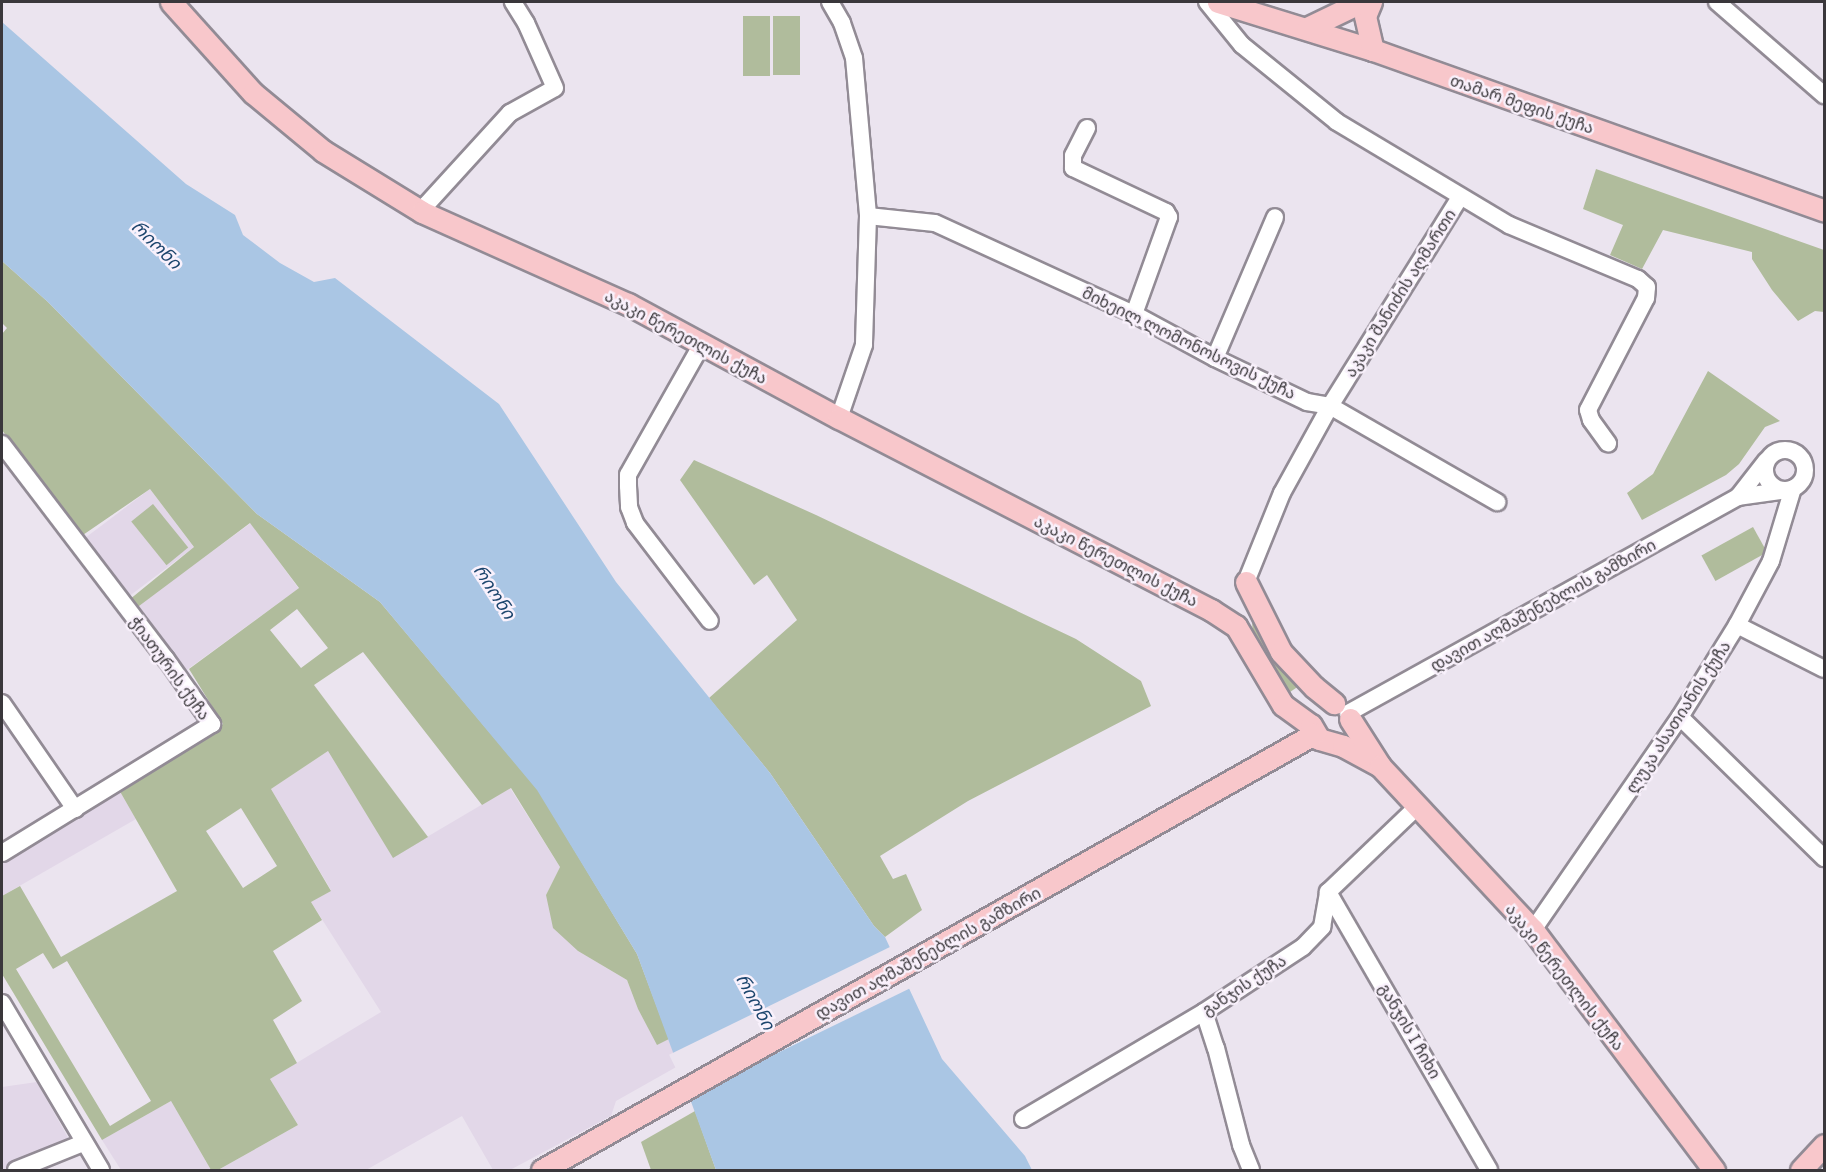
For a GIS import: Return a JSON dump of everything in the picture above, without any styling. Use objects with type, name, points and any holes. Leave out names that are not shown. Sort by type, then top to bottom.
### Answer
[{"type":"main road","name":"აკაკი წერეთლის ქუჩა","points":[[171,2],[232,71],[276,113],[323,151],[422,212],[628,304],[839,418],[1160,583],[1236,626],[1283,705],[1319,734],[1380,766]]},
{"type":"main road","name":"თამარ მეფის ქუჩა","points":[[1218,2],[1373,50],[1824,211]]},
{"type":"main road","points":[[1307,28],[1361,2]]},
{"type":"main road","points":[[1371,2],[1365,15],[1373,50]]},
{"type":"main road","name":"აკაკი წერეთლის ქუჩა","points":[[1246,582],[1281,652],[1314,687],[1344,712],[1380,766],[1533,930],[1714,1170]]},
{"type":"main road","points":[[1236,626],[1246,582]]},
{"type":"main road","points":[[1319,706],[1344,712],[1348,732],[1344,737],[1319,734],[1312,715],[1319,706]]},
{"type":"main road","name":"დავით აღმაშენებლის გამზირი","points":[[542,1170],[1319,734]]},
{"type":"main road","points":[[1800,1170],[1824,1145]]},
{"type":"street","points":[[422,212],[510,113],[555,88],[526,23],[513,2]]},
{"type":"street","points":[[830,2],[842,23],[854,58],[868,216],[864,345],[839,418]]},
{"type":"street","name":"აკაკი შანიძის აღმართი","points":[[1207,2],[1242,45],[1330,116],[1460,197],[1330,406],[1282,493],[1246,582]]},
{"type":"street","points":[[1717,2],[1824,95]]},
{"type":"street","points":[[1087,128],[1073,156],[1073,168],[1166,212],[1169,217],[1134,314]]},
{"type":"street","points":[[1460,197],[1509,225],[1638,279],[1647,287],[1646,298],[1588,410],[1591,420],[1608,443]]},
{"type":"street","name":"მიხეილ ლომონოსოვის ქუჩა","points":[[868,216],[934,223],[1134,314],[1215,358],[1307,402],[1330,406],[1497,502]]},
{"type":"street","points":[[1215,358],[1275,217]]},
{"type":"street","points":[[702,344],[628,474],[628,486],[629,507],[635,523],[710,621]]},
{"type":"street","name":"ჭიათურის ქუჩა","points":[[2,444],[166,659],[212,724],[2,853]]},
{"type":"street","points":[[1784,450],[1797,454],[1802,459],[1805,472],[1799,484],[1790,489],[1773,487],[1768,482],[1764,468],[1766,461],[1777,451],[1784,450]]},
{"type":"street","name":"დავით აღმაშენებლის გამზირი","points":[[1738,497],[1766,461]]},
{"type":"street","name":"დავით აღმაშენებლის გამზირი","points":[[1344,712],[1738,497],[1790,489]]},
{"type":"street","name":"ლუკა ასათიანის ქუჩა","points":[[1533,930],[1680,717],[1737,625],[1771,561],[1790,489]]},
{"type":"street","points":[[1737,625],[1824,669]]},
{"type":"street","points":[[2,703],[75,809]]},
{"type":"street","points":[[1680,717],[1824,858]]},
{"type":"street","points":[[1328,892],[1418,806]]},
{"type":"street","name":"განჯის ქუჩა","points":[[1023,1119],[1204,1012],[1303,947],[1322,927],[1328,892]]},
{"type":"street","name":"განჯის I ჩიხი","points":[[1328,892],[1490,1170]]},
{"type":"street","points":[[2,1003],[101,1170]]},
{"type":"street","points":[[1204,1012],[1216,1048],[1241,1145],[1251,1170]]},
{"type":"street","points":[[16,1170],[83,1143]]},
{"type":"shaded area","points":[[150,489],[194,547],[126,598],[82,540]]},
{"type":"shaded area","points":[[251,523],[299,589],[182,673],[135,608]]},
{"type":"shaded area","points":[[328,751],[393,857],[510,788],[560,867],[546,895],[578,951],[627,980],[638,1009],[657,1044],[669,1039],[678,1066],[616,1101],[611,1116],[510,1170],[493,1170],[462,1116],[366,1170],[218,1170],[298,1125],[270,1079],[381,1012],[311,902],[331,890],[271,789]]},
{"type":"shaded area","points":[[118,788],[136,819],[2,896],[2,858]]},
{"type":"shaded area","points":[[37,1082],[71,1143],[2,1170],[2,1087]]},
{"type":"shaded area","points":[[171,1101],[211,1170],[121,1170],[102,1140]]},
{"type":"green space","points":[[743,16],[770,16],[770,76],[743,76]]},
{"type":"green space","points":[[773,16],[800,16],[800,75],[773,75]]},
{"type":"green space","points":[[1596,169],[1824,250],[1824,312],[1815,311],[1798,321],[1772,290],[1752,259],[1752,252],[1663,230],[1642,269],[1610,255],[1623,225],[1583,209]]},
{"type":"green space","points":[[2,261],[48,302],[257,514],[380,602],[538,790],[637,954],[669,1039],[657,1045],[638,1009],[627,980],[578,951],[553,928],[546,895],[560,867],[511,788],[482,805],[363,652],[314,685],[428,837],[393,858],[328,751],[271,789],[331,891],[311,902],[322,920],[273,951],[302,1001],[273,1020],[297,1063],[270,1079],[298,1125],[218,1170],[211,1170],[171,1101],[102,1140],[2,974],[2,896],[20,886],[61,957],[177,891],[118,788],[223,724],[189,669],[299,588],[250,523],[135,609],[129,600],[194,547],[150,489],[80,537],[2,430],[2,334],[7,328],[2,323]],"holes":[[[297,609],[328,648],[301,668],[270,630]],[[241,808],[277,866],[243,888],[206,831]],[[43,953],[53,969],[67,961],[151,1101],[110,1126],[16,969]]]},
{"type":"green space","points":[[1708,371],[1780,421],[1765,427],[1739,464],[1726,475],[1642,520],[1627,493],[1653,474]]},
{"type":"green space","points":[[694,460],[816,515],[1076,639],[1141,681],[1151,706],[968,801],[880,856],[893,879],[906,874],[922,910],[885,937],[874,926],[770,773],[709,698],[797,620],[767,575],[754,585],[680,480]]},
{"type":"green space","points":[[153,504],[188,548],[166,565],[131,522]]},
{"type":"green space","points":[[1753,527],[1767,552],[1715,581],[1701,556]]},
{"type":"green space","points":[[1252,622],[1269,651],[1299,686],[1287,694],[1253,634]]},
{"type":"green space","points":[[695,1111],[716,1170],[651,1170],[641,1142]]},
{"type":"water","name":"რიონი","points":[[2,22],[186,184],[235,215],[243,235],[280,263],[314,282],[335,278],[499,404],[616,582],[770,773],[874,926],[885,937],[942,1059],[1025,1156],[1032,1170],[716,1170],[637,954],[537,790],[380,602],[257,514],[48,302],[2,261]]},
{"type":"pier","points":[[892,946],[912,987],[689,1096],[669,1055]]}]
